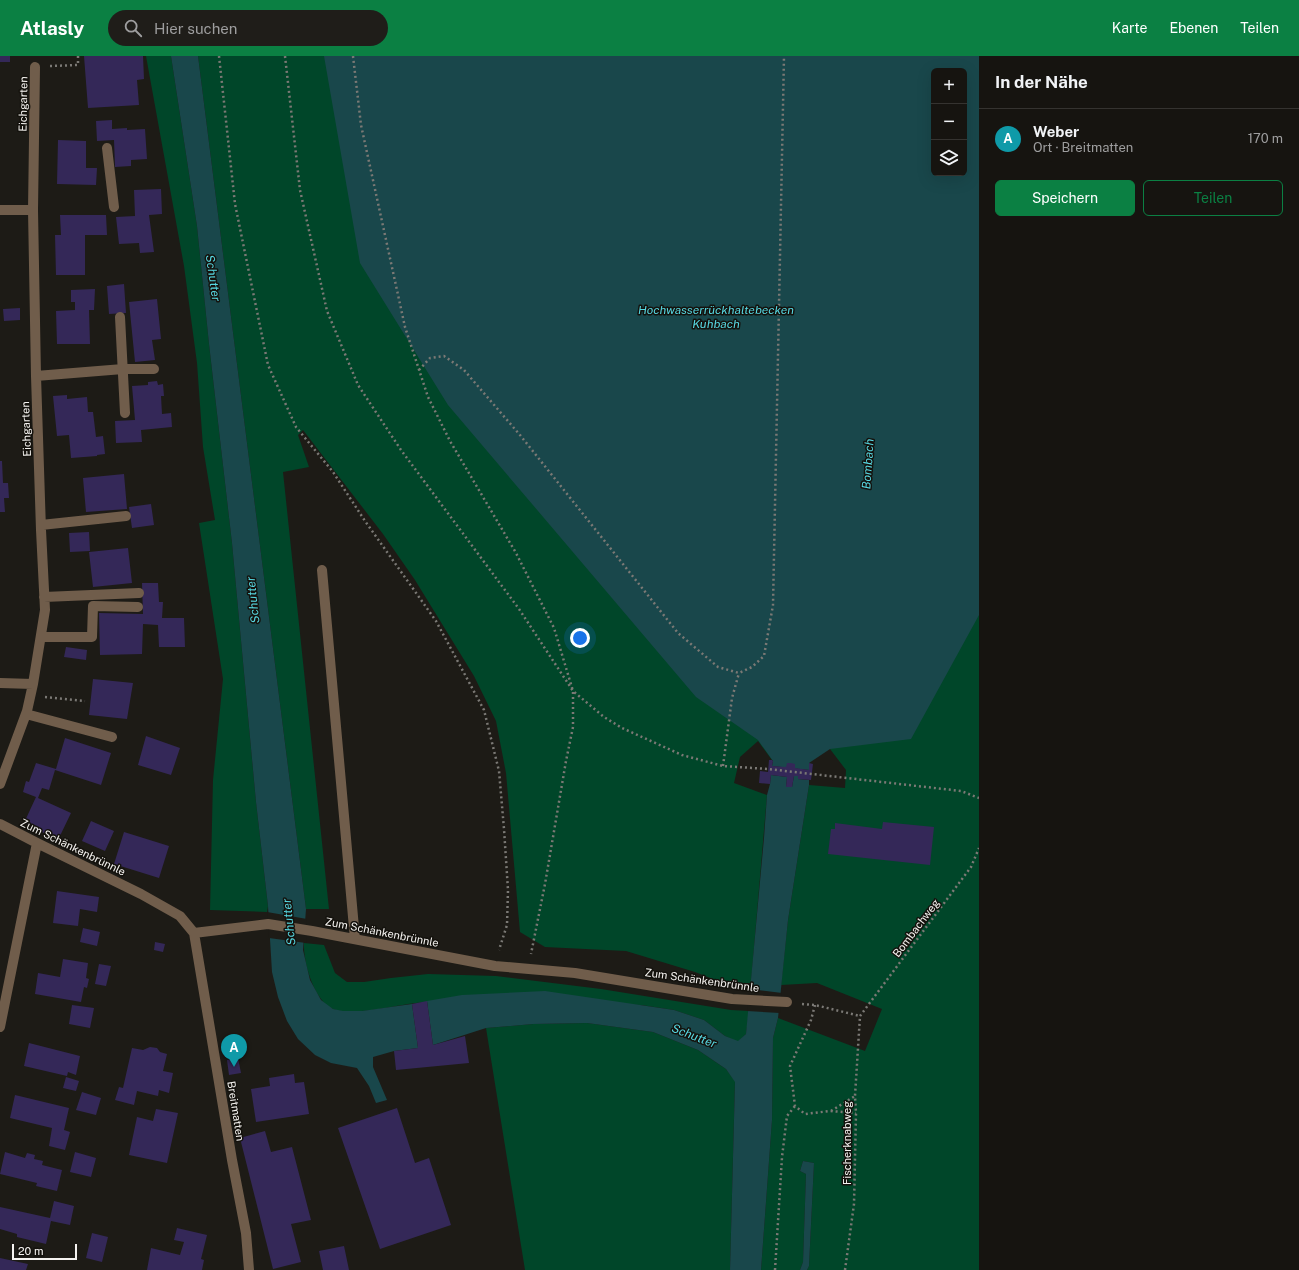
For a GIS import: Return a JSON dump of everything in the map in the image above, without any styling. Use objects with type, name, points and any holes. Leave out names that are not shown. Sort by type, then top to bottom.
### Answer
[{"type":"street","name":"Eichgarten","points":[[0,784],[26,714],[31,695],[45,610],[36,376],[33,210],[35,66]]},
{"type":"street","points":[[107,148],[114,207]]},
{"type":"street","points":[[0,210],[33,210]]},
{"type":"street","points":[[120,317],[122,369],[126,413]]},
{"type":"street","points":[[36,376],[122,369],[154,369]]},
{"type":"street","points":[[41,525],[126,516]]},
{"type":"street","points":[[322,570],[355,939]]},
{"type":"street","points":[[44,597],[139,593]]},
{"type":"street","points":[[41,637],[92,637],[92,606],[138,607]]},
{"type":"street","points":[[0,683],[33,684]]},
{"type":"street","points":[[26,714],[112,737]]},
{"type":"street","name":"Zum Schänkenbrünnle","points":[[0,824],[174,912],[180,916],[194,933],[268,924],[495,966],[575,973],[732,999],[787,1002]]},
{"type":"street","points":[[0,1027],[37,843]]},
{"type":"street","name":"Breitmatten","points":[[194,933],[246,1234],[249,1270]]},
{"type":"path","points":[[35,66],[78,65],[78,56]]},
{"type":"path","points":[[219,56],[234,204],[268,365],[296,427],[333,472],[365,521],[436,621],[484,710],[499,771],[508,890],[507,925],[495,966]]},
{"type":"path","points":[[285,56],[300,190],[327,312],[358,385],[401,450],[519,609],[573,691],[604,717],[629,731],[682,754],[723,766],[768,769],[961,791],[979,798]]},
{"type":"path","points":[[353,56],[361,125],[405,327],[428,397],[516,553],[554,628],[573,691],[573,727],[528,970]]},
{"type":"path","points":[[723,766],[732,698],[739,674],[752,667],[764,656],[773,605],[784,56]]},
{"type":"path","points":[[420,370],[430,358],[444,356],[464,370],[520,435],[678,633],[718,667],[739,674]]},
{"type":"path","points":[[31,695],[85,701]]},
{"type":"path","name":"Bombachweg","points":[[860,1016],[971,868],[979,848]]},
{"type":"path","points":[[787,1002],[815,1005],[860,1016]]},
{"type":"path","points":[[815,1005],[811,1020],[790,1066],[795,1106],[805,1114],[830,1112],[856,1113]]},
{"type":"path","name":"Fischerknabweg","points":[[845,1270],[854,1204],[855,1096],[860,1016]]},
{"type":"path","points":[[830,1112],[855,1096]]},
{"type":"path","points":[[775,1270],[782,1157],[787,1116],[795,1106]]},
{"type":"green space","points":[[146,56],[171,56],[197,226],[232,543],[256,802],[268,906],[267,912],[210,910],[213,780],[223,679],[199,523],[215,520],[203,447],[197,363],[184,266]]},
{"type":"green space","points":[[198,56],[979,56],[979,1270],[807,1270],[809,1266],[814,1163],[803,1161],[800,1171],[806,1174],[803,1262],[800,1270],[761,1270],[772,1120],[773,1038],[778,1018],[865,1051],[882,1009],[817,983],[781,985],[788,920],[809,785],[845,788],[846,770],[830,749],[772,760],[758,741],[740,757],[734,783],[767,795],[751,983],[723,983],[695,972],[626,951],[545,947],[520,932],[506,773],[496,721],[474,676],[415,580],[383,534],[303,430],[298,435],[309,467],[283,472],[329,909],[306,909]]},
{"type":"green space","points":[[304,943],[324,945],[335,973],[347,982],[364,982],[428,974],[496,976],[601,989],[731,1010],[749,1011],[746,1034],[738,1042],[725,1036],[704,1020],[674,1010],[641,1005],[442,1002],[408,1004],[381,1009],[349,1012],[340,1011],[326,1005],[315,990],[305,960]]},
{"type":"green space","points":[[587,1023],[653,1032],[698,1050],[726,1069],[735,1081],[730,1270],[525,1270],[486,1028],[533,1024]]},
{"type":"water","name":"Schutter","points":[[171,56],[198,56],[306,909],[303,950],[310,980],[321,1000],[333,1009],[343,1011],[362,1011],[412,1004],[418,1048],[394,1051],[373,1057],[373,1067],[387,1100],[376,1103],[369,1086],[357,1068],[331,1063],[315,1055],[298,1039],[287,1021],[278,997],[272,972],[268,906],[256,802],[232,543],[197,226]]},
{"type":"water","name":"Hochwasserrückhaltebecken Kuhbach","points":[[324,56],[979,56],[979,615],[911,739],[830,749],[809,763],[809,770],[772,766],[773,761],[758,740],[696,697],[448,405],[360,263]]},
{"type":"water","name":"Schutter","points":[[771,775],[787,777],[786,787],[792,787],[794,776],[798,776],[798,779],[809,780],[809,785],[788,920],[778,1018],[773,1038],[772,1120],[761,1270],[730,1270],[735,1082],[726,1069],[698,1050],[653,1032],[587,1023],[533,1024],[486,1028],[433,1045],[427,1001],[462,995],[545,991],[674,1010],[704,1020],[725,1036],[738,1041],[746,1034],[767,795]]},
{"type":"water","points":[[803,1161],[814,1163],[809,1266],[807,1270],[800,1270],[803,1262],[806,1174],[800,1171]]},
{"type":"pier","points":[[267,912],[307,919],[306,943],[269,938]]},
{"type":"pier","points":[[749,989],[782,993],[780,1013],[747,1011]]},
{"type":"building","points":[[0,56],[10,56],[10,62],[0,62]]},
{"type":"building","points":[[84,56],[143,56],[144,79],[137,80],[139,105],[88,108]]},
{"type":"building","points":[[112,120],[112,129],[145,129],[147,159],[131,160],[131,166],[115,167],[114,140],[97,141],[96,121]]},
{"type":"building","points":[[58,140],[86,141],[86,168],[97,168],[96,185],[57,184]]},
{"type":"building","points":[[161,189],[162,214],[149,215],[154,252],[140,253],[139,243],[119,244],[116,217],[135,216],[134,190]]},
{"type":"building","points":[[60,215],[106,215],[107,235],[85,235],[85,275],[56,275],[55,235],[61,235]]},
{"type":"building","points":[[124,284],[126,313],[109,314],[107,286]]},
{"type":"building","points":[[95,289],[94,310],[89,310],[90,344],[57,344],[56,311],[75,310],[75,302],[71,302],[71,290]]},
{"type":"building","points":[[157,299],[161,339],[152,340],[155,360],[135,362],[129,302]]},
{"type":"building","points":[[20,308],[20,320],[4,321],[3,309]]},
{"type":"building","points":[[157,381],[158,385],[163,384],[164,396],[161,396],[162,414],[171,413],[172,427],[141,430],[142,442],[116,443],[115,421],[135,420],[132,386],[148,385],[148,382]]},
{"type":"building","points":[[67,395],[67,399],[87,397],[88,412],[93,412],[96,437],[103,436],[105,454],[71,458],[69,435],[57,436],[53,396]]},
{"type":"building","points":[[0,461],[2,461],[3,483],[8,483],[9,498],[4,498],[5,512],[0,512]]},
{"type":"building","points":[[124,474],[127,509],[86,512],[83,478]]},
{"type":"building","points":[[151,504],[154,525],[132,528],[129,507]]},
{"type":"building","points":[[89,532],[90,551],[70,552],[69,533]]},
{"type":"building","points":[[128,548],[132,583],[93,587],[89,552]]},
{"type":"building","points":[[142,583],[158,583],[159,602],[163,602],[162,618],[184,618],[185,647],[159,647],[158,625],[143,624],[142,654],[100,655],[99,613],[143,614]]},
{"type":"building","points":[[66,647],[87,650],[86,660],[64,657]]},
{"type":"building","points":[[93,679],[133,683],[127,719],[89,715]]},
{"type":"building","points":[[146,736],[180,748],[171,775],[138,765]]},
{"type":"building","points":[[65,738],[111,753],[101,785],[55,770],[49,790],[42,788],[38,798],[71,813],[58,840],[24,823],[36,797],[23,792],[26,781],[29,782],[36,763],[56,769]]},
{"type":"building","points":[[769,760],[773,761],[772,766],[786,767],[787,763],[791,763],[795,764],[795,768],[809,770],[809,763],[813,764],[811,780],[798,779],[798,776],[794,776],[792,787],[786,787],[787,777],[771,775],[770,784],[759,783],[760,771],[768,772]]},
{"type":"building","points":[[91,821],[114,831],[105,851],[82,841]]},
{"type":"building","points":[[883,822],[934,827],[930,865],[828,854],[831,829],[835,829],[835,823],[882,829]]},
{"type":"building","points":[[124,832],[169,846],[159,878],[114,864]]},
{"type":"building","points":[[57,891],[99,897],[97,912],[80,909],[78,926],[53,923]]},
{"type":"building","points":[[83,928],[100,932],[97,946],[80,942]]},
{"type":"building","points":[[155,942],[165,944],[163,952],[154,950]]},
{"type":"building","points":[[63,959],[88,963],[86,978],[89,979],[87,988],[84,987],[81,1002],[35,994],[38,973],[60,977]]},
{"type":"building","points":[[99,964],[111,966],[106,986],[95,984]]},
{"type":"building","points":[[427,1001],[433,1045],[465,1036],[469,1063],[396,1070],[394,1051],[418,1048],[412,1004]]},
{"type":"building","points":[[72,1005],[94,1008],[90,1028],[69,1024]]},
{"type":"building","points":[[29,1043],[80,1056],[76,1075],[68,1072],[67,1076],[24,1066]]},
{"type":"building","points":[[150,1047],[157,1048],[160,1052],[167,1054],[163,1071],[173,1073],[169,1093],[159,1090],[158,1096],[137,1091],[134,1105],[115,1100],[119,1087],[123,1088],[132,1048],[143,1050]]},
{"type":"building","points":[[238,1058],[241,1073],[229,1075],[227,1060]]},
{"type":"building","points":[[294,1074],[295,1083],[304,1082],[309,1114],[256,1122],[251,1089],[270,1086],[269,1078]]},
{"type":"building","points":[[66,1077],[79,1081],[76,1091],[63,1088]]},
{"type":"building","points":[[82,1092],[101,1098],[96,1115],[76,1110]]},
{"type":"building","points":[[15,1095],[69,1108],[64,1130],[70,1132],[65,1150],[49,1146],[52,1128],[10,1118]]},
{"type":"building","points":[[397,1108],[415,1163],[429,1158],[451,1225],[380,1249],[338,1128]]},
{"type":"building","points":[[156,1109],[178,1113],[167,1163],[129,1155],[137,1117],[153,1121]]},
{"type":"building","points":[[265,1131],[271,1152],[292,1147],[311,1220],[291,1224],[301,1262],[273,1269],[240,1138]]},
{"type":"building","points":[[5,1152],[25,1158],[27,1153],[35,1155],[34,1159],[43,1161],[42,1165],[62,1170],[57,1191],[36,1186],[37,1183],[0,1174]]},
{"type":"building","points":[[75,1152],[96,1158],[91,1177],[70,1172]]},
{"type":"building","points":[[54,1201],[74,1206],[70,1225],[51,1221],[46,1244],[17,1237],[17,1234],[0,1229],[0,1207],[50,1218]]},
{"type":"building","points":[[177,1228],[207,1235],[201,1259],[204,1260],[202,1270],[147,1270],[151,1248],[180,1255],[184,1242],[174,1240]]},
{"type":"building","points":[[92,1233],[108,1237],[102,1262],[86,1258]]},
{"type":"building","points":[[344,1246],[349,1270],[323,1270],[319,1251]]},
{"type":"building","points":[[0,1258],[28,1264],[26,1270],[0,1270]]},
{"type":"place","name":"Weber","points":[[234,1067]]},
{"type":"water label","name":"Bombach","points":[[868,464]]}]
